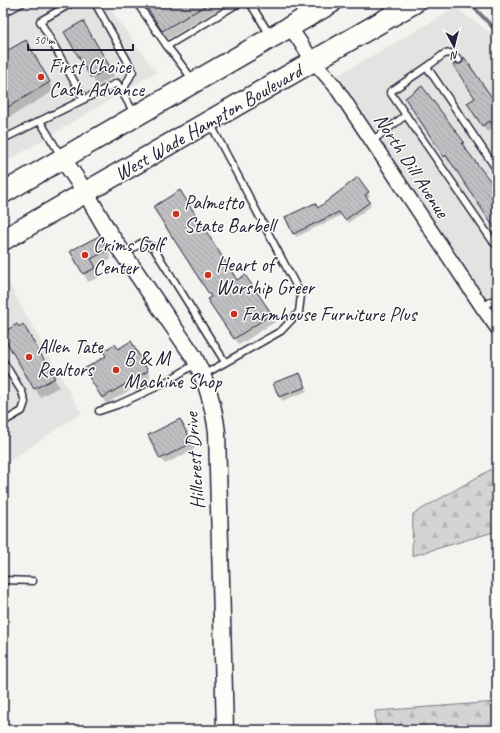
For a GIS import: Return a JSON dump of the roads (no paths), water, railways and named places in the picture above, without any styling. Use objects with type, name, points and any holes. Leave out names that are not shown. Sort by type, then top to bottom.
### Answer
[{"type":"main road","name":"West Wade Hampton Boulevard","points":[[3,193],[331,3]]},
{"type":"main road","name":"West Wade Hampton Boulevard","points":[[3,240],[414,3]]},
{"type":"street","name":"North Dill Avenue","points":[[290,27],[313,61],[335,86],[497,328]]},
{"type":"street","name":"Hillcrest Drive","points":[[63,159],[86,193],[109,233],[194,357],[207,386],[217,432],[225,730]]},
{"type":"lane","points":[[3,13],[22,3]]},
{"type":"lane","points":[[72,3],[40,21],[84,99]]},
{"type":"lane","points":[[95,3],[133,71],[122,92]]},
{"type":"lane","points":[[137,3],[194,82]]},
{"type":"lane","points":[[167,46],[239,3]]},
{"type":"lane","points":[[250,3],[272,38]]},
{"type":"lane","points":[[459,60],[452,53],[444,54],[390,92],[494,243],[497,241]]},
{"type":"lane","points":[[427,67],[497,170]]},
{"type":"lane","points":[[3,139],[117,83],[136,116]]},
{"type":"lane","points":[[372,141],[406,115]]},
{"type":"lane","points":[[40,121],[63,159]]},
{"type":"lane","points":[[99,411],[118,405],[200,369],[225,362],[281,331],[299,312],[301,295],[210,121]]},
{"type":"lane","points":[[124,254],[141,243],[152,247],[225,362]]},
{"type":"lane","points":[[482,307],[497,298]]},
{"type":"lane","points":[[3,361],[22,392],[25,402],[22,411],[3,422]]},
{"type":"lane","points":[[3,580],[33,581]]},
{"type":"waterway","points":[[470,3],[497,32]]},
{"type":"place","name":"First Choice Cash Advance","points":[[41,77]]},
{"type":"place","name":"Palmetto State Barbell","points":[[176,214]]},
{"type":"place","name":"Crims Golf Center","points":[[85,255]]},
{"type":"place","name":"Heart of Worship Greer","points":[[208,275]]},
{"type":"place","name":"Farmhouse Furniture Plus","points":[[234,314]]},
{"type":"place","name":"Allen Tate Realtors","points":[[29,357]]},
{"type":"place","name":"B & M Machine Shop","points":[[116,370]]}]
